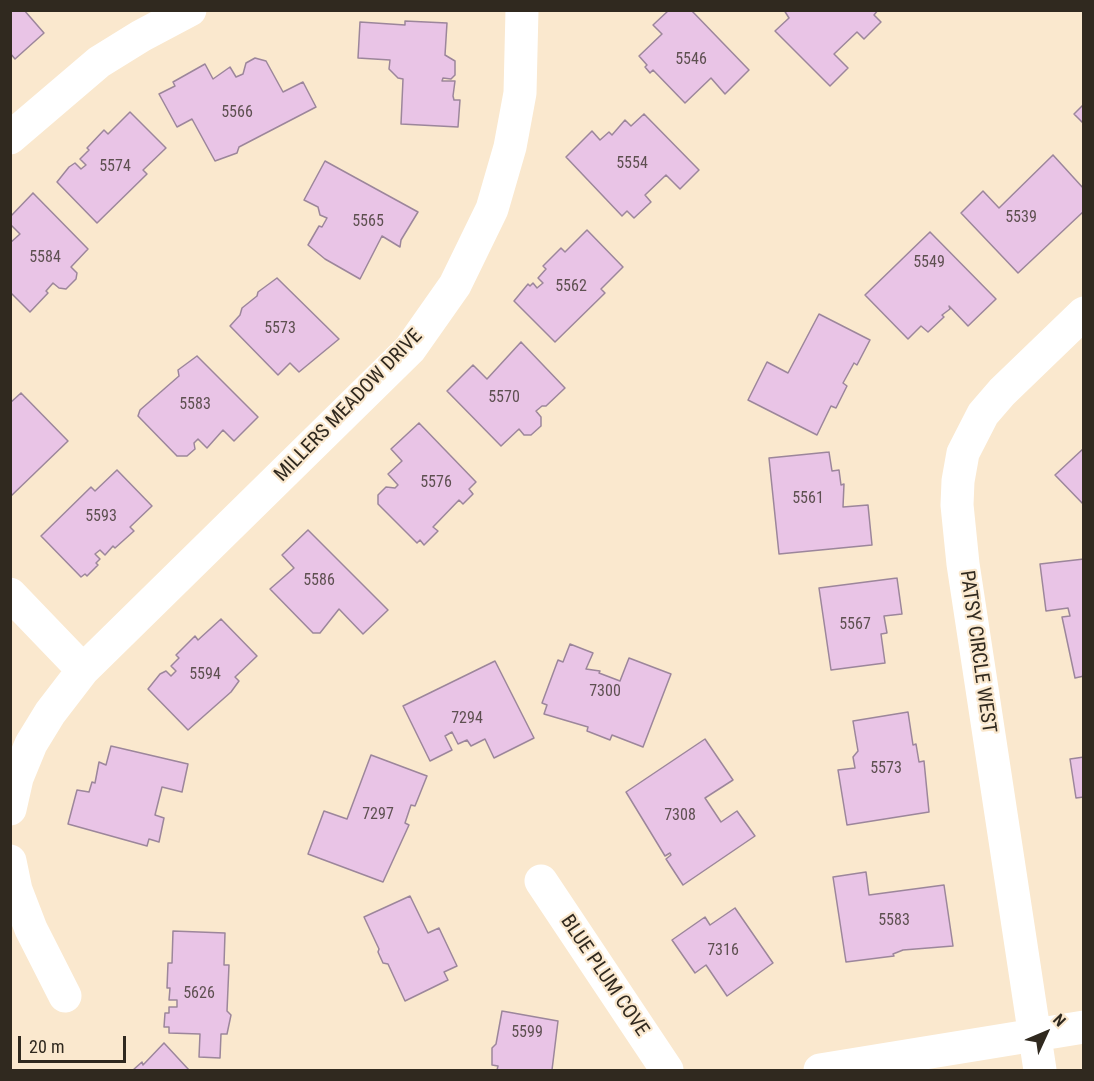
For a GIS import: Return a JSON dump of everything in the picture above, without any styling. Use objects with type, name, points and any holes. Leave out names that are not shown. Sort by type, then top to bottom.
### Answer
[{"type":"street","points":[[10,138],[99,62],[190,10]]},
{"type":"street","name":"MILLERS MEADOW DRIVE","points":[[10,809],[17,778],[31,744],[50,712],[83,670],[410,349],[455,285],[492,209],[510,147],[520,93],[522,10]]},
{"type":"street","name":"PATSY CIRCLE WEST","points":[[1040,1071],[963,564],[957,505],[958,481],[963,453],[983,414],[1002,392],[1083,313]]},
{"type":"street","points":[[10,594],[83,670]]},
{"type":"street","points":[[10,861],[16,890],[31,930],[65,996]]},
{"type":"street","name":"BLUE PLUM COVE","points":[[540,881],[667,1071]]},
{"type":"street","points":[[820,1071],[1083,1028]]},
{"type":"building","points":[[10,10],[24,10],[44,33],[15,59],[10,53]]},
{"type":"building","points":[[669,10],[691,10],[749,70],[725,94],[711,78],[685,103],[653,70],[650,73],[645,67],[647,65],[639,56],[662,34],[653,25]]},
{"type":"building","points":[[784,10],[878,10],[874,15],[881,22],[864,39],[857,32],[834,54],[848,68],[830,86],[775,31],[789,18]]},
{"type":"building","points":[[405,21],[447,23],[445,55],[455,61],[455,75],[451,79],[443,78],[442,81],[455,81],[454,100],[460,100],[458,127],[401,124],[403,79],[398,78],[389,69],[390,60],[358,58],[360,22],[405,25]]},
{"type":"building","points":[[255,58],[266,61],[283,92],[303,82],[316,107],[239,147],[237,153],[215,161],[192,119],[177,127],[159,94],[175,86],[173,82],[205,64],[213,79],[230,67],[236,77],[243,74],[246,63]]},
{"type":"building","points":[[1084,104],[1084,124],[1074,114]]},
{"type":"building","points":[[130,112],[166,148],[143,170],[147,174],[97,223],[57,182],[75,163],[81,169],[86,165],[80,159],[89,150],[87,148],[104,130],[108,134]]},
{"type":"building","points":[[644,114],[699,170],[680,189],[666,175],[645,195],[651,202],[634,218],[627,211],[622,216],[566,157],[592,131],[600,140],[609,132],[612,135],[625,120],[631,126]]},
{"type":"building","points":[[1053,155],[1084,189],[1084,211],[1018,273],[961,213],[983,191],[999,208]]},
{"type":"building","points":[[325,161],[418,212],[401,240],[400,247],[382,236],[360,279],[325,259],[308,245],[319,226],[322,227],[327,218],[320,215],[318,207],[304,200]]},
{"type":"building","points":[[33,193],[88,249],[71,267],[77,273],[76,279],[66,289],[59,288],[53,283],[46,291],[48,293],[30,312],[10,292],[10,243],[20,234],[10,224],[10,217]]},
{"type":"building","points":[[587,230],[623,267],[601,289],[605,293],[555,342],[514,301],[528,284],[530,286],[533,283],[537,288],[543,283],[538,278],[546,269],[543,266],[561,248],[565,252]]},
{"type":"building","points":[[930,232],[996,299],[968,326],[949,306],[950,309],[942,315],[944,317],[928,332],[921,326],[908,339],[865,295]]},
{"type":"building","points":[[277,278],[339,339],[299,372],[290,363],[278,375],[230,326],[240,315],[242,308]]},
{"type":"building","points":[[819,314],[870,340],[857,365],[854,363],[843,383],[847,386],[836,408],[831,406],[817,435],[748,400],[767,362],[788,373]]},
{"type":"building","points":[[521,342],[565,388],[546,406],[536,411],[541,417],[541,426],[531,435],[524,435],[519,429],[501,446],[447,391],[473,365],[487,379]]},
{"type":"building","points":[[197,356],[258,417],[234,441],[223,430],[207,448],[198,439],[194,443],[195,449],[187,456],[177,456],[138,416],[140,410],[179,376],[178,370]]},
{"type":"building","points":[[21,393],[68,441],[10,497],[10,403]]},
{"type":"building","points":[[419,423],[476,482],[469,489],[473,494],[463,504],[459,500],[433,527],[438,531],[424,545],[420,540],[417,543],[378,504],[378,495],[386,487],[395,488],[398,485],[388,474],[402,461],[391,449]]},
{"type":"building","points":[[1084,448],[1084,505],[1055,475]]},
{"type":"building","points":[[829,452],[832,471],[839,470],[841,485],[844,484],[843,507],[868,505],[872,545],[779,554],[769,458]]},
{"type":"building","points":[[117,470],[152,506],[130,527],[134,531],[115,548],[113,546],[105,555],[100,550],[95,554],[100,559],[96,563],[98,565],[87,576],[85,574],[81,577],[41,536],[91,487],[95,491]]},
{"type":"building","points":[[308,530],[388,610],[363,634],[339,609],[320,633],[313,633],[270,589],[294,568],[282,555]]},
{"type":"building","points":[[1084,559],[1084,676],[1075,678],[1062,617],[1070,616],[1068,608],[1046,611],[1040,564]]},
{"type":"building","points":[[897,578],[902,614],[884,616],[887,633],[881,634],[885,663],[831,670],[819,588]]},
{"type":"building","points":[[221,619],[257,656],[235,677],[239,681],[231,692],[188,730],[148,689],[160,674],[166,671],[171,676],[176,671],[171,666],[179,658],[176,655],[195,636],[198,640]]},
{"type":"building","points":[[570,644],[593,653],[586,669],[600,671],[599,673],[620,681],[629,658],[671,674],[643,747],[612,735],[610,740],[587,731],[588,727],[544,714],[547,705],[542,703],[558,660],[563,662]]},
{"type":"building","points":[[495,661],[534,738],[494,758],[485,739],[471,746],[467,740],[458,744],[452,732],[445,736],[452,750],[430,761],[403,706]]},
{"type":"building","points":[[908,712],[913,745],[916,744],[919,762],[924,761],[929,812],[847,825],[838,770],[855,768],[853,757],[858,751],[853,721]]},
{"type":"building","points":[[705,739],[733,780],[705,798],[721,822],[737,811],[755,836],[683,885],[666,859],[671,855],[670,853],[665,856],[626,792]]},
{"type":"building","points":[[111,746],[188,764],[182,792],[162,787],[155,815],[164,818],[159,842],[149,839],[147,846],[68,824],[77,790],[89,792],[92,782],[95,783],[99,762],[106,765]]},
{"type":"building","points":[[371,755],[427,776],[415,806],[411,805],[405,823],[409,825],[383,882],[308,854],[324,811],[347,819]]},
{"type":"building","points":[[1084,757],[1084,797],[1076,798],[1070,759]]},
{"type":"building","points":[[866,872],[869,895],[944,885],[953,946],[903,950],[893,954],[894,956],[846,962],[833,877]]},
{"type":"building","points":[[410,896],[428,933],[439,928],[457,966],[444,972],[448,980],[405,1001],[388,964],[383,963],[364,917]]},
{"type":"building","points":[[735,908],[773,963],[727,996],[706,965],[695,973],[672,940],[705,917],[710,925]]},
{"type":"building","points":[[173,931],[225,933],[224,965],[229,965],[227,1011],[231,1015],[227,1034],[221,1034],[220,1058],[199,1057],[200,1034],[169,1033],[169,1027],[164,1027],[165,1013],[169,1013],[169,1007],[177,1007],[177,1000],[169,1000],[170,988],[167,988],[168,963],[172,963]]},
{"type":"building","points":[[502,1011],[558,1021],[552,1070],[497,1070],[498,1066],[492,1065],[492,1048],[496,1044]]},
{"type":"building","points":[[164,1043],[189,1070],[133,1070],[142,1062],[143,1065]]}]
